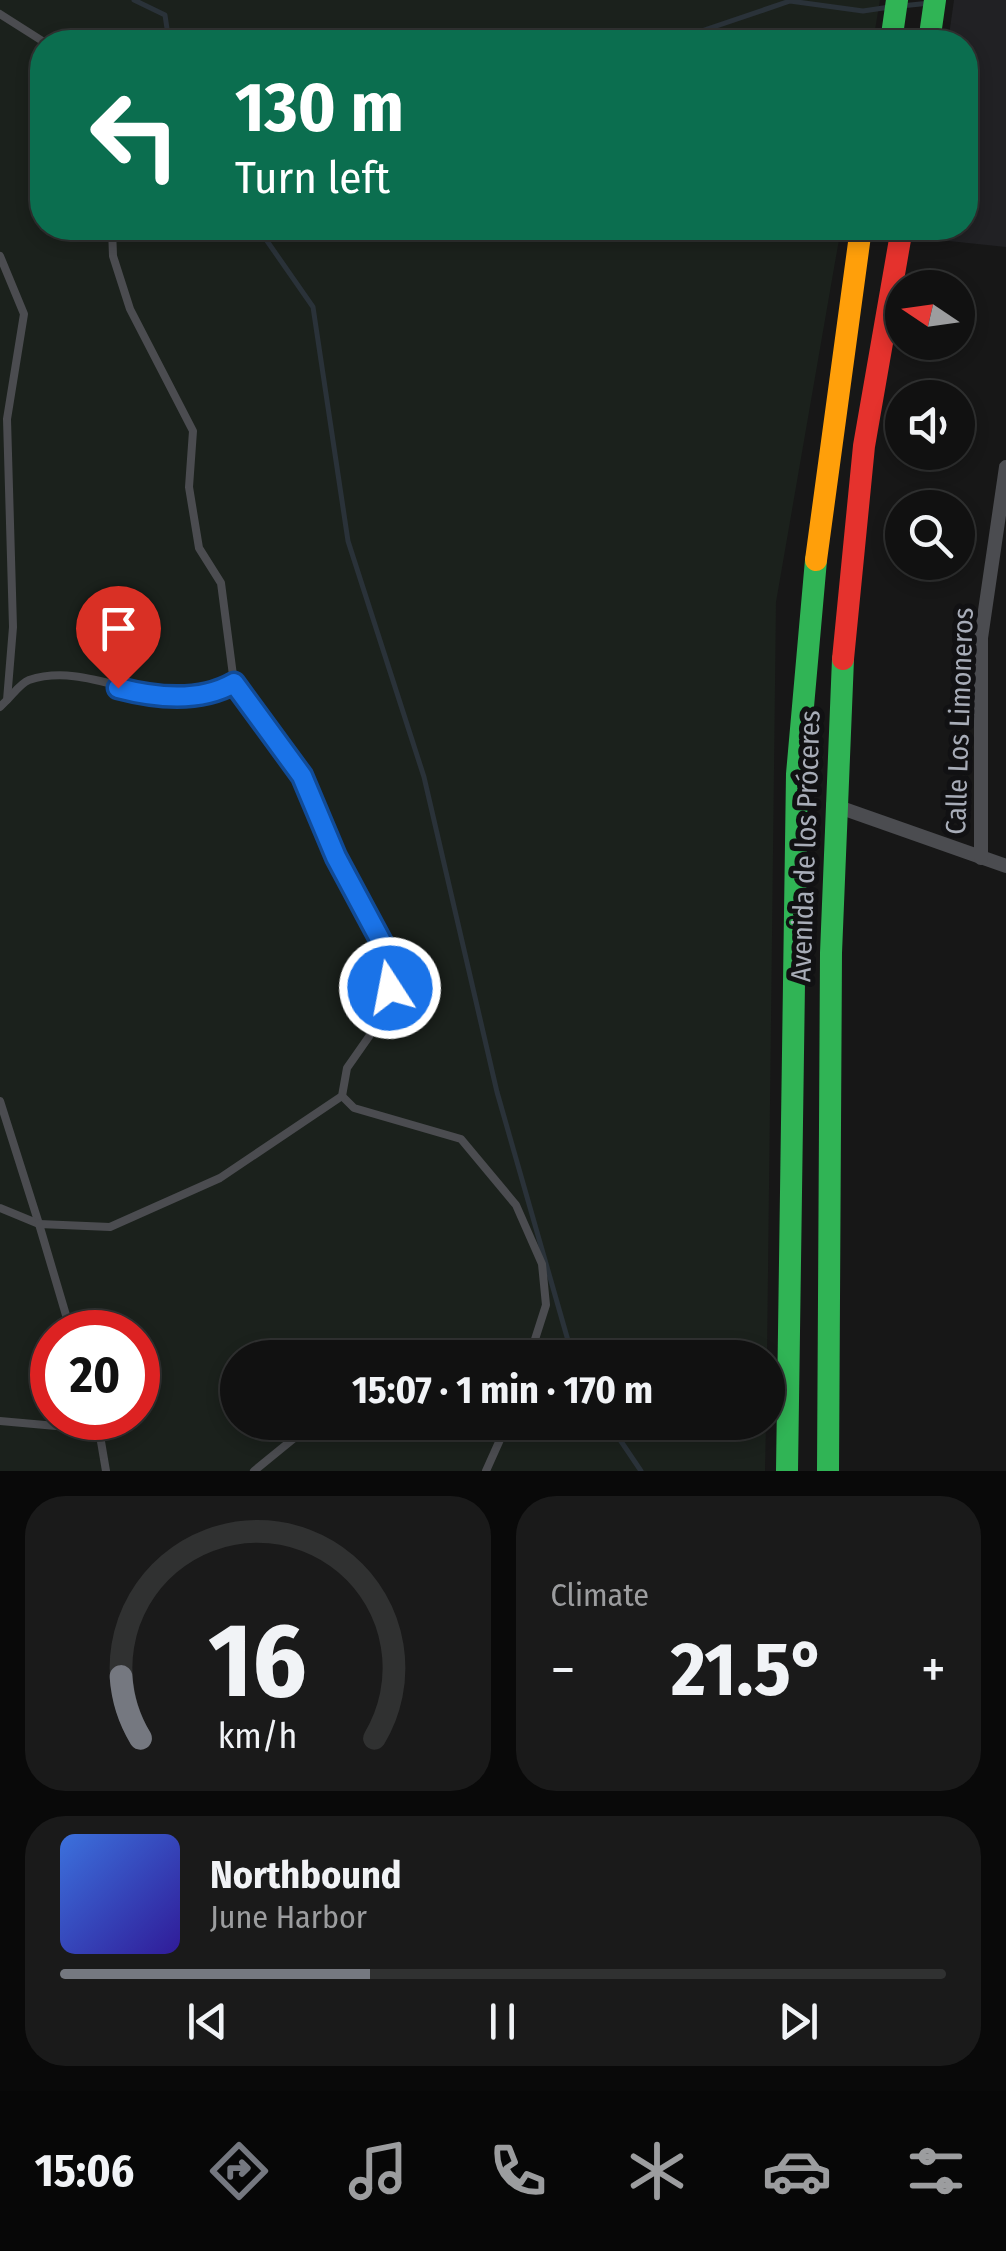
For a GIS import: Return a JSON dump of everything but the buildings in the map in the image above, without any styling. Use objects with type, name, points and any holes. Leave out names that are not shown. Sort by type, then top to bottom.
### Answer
[{"type":"main road","points":[[893,30],[898,0]]},
{"type":"main road","points":[[931,30],[935,0]]},
{"type":"main road","name":"Avenida de los Próceres","points":[[787,1471],[798,774],[818,522],[859,240]]},
{"type":"main road","name":"Avenida de los Próceres","points":[[828,1471],[833,805],[864,446],[900,240]]},
{"type":"street","name":"Calle Los Limoneros","points":[[980,858],[982,638],[1006,467]]},
{"type":"street","points":[[833,805],[1006,866]]},
{"type":"lane","points":[[0,14],[30,33]]},
{"type":"lane","points":[[0,1208],[39,1224],[110,1227],[220,1178],[342,1096],[347,1068],[382,1018],[390,988],[389,956],[336,857],[302,776],[234,683],[221,583],[199,548],[189,487],[193,431],[130,309],[113,240]]},
{"type":"lane","points":[[0,256],[24,314],[7,419],[13,627],[3,704]]},
{"type":"lane","points":[[3,704],[26,681],[58,676],[143,695],[179,697],[217,693],[234,683]]},
{"type":"lane","points":[[342,1096],[354,1108],[460,1138],[516,1204],[542,1264],[546,1305],[535,1340]]},
{"type":"lane","points":[[0,1101],[65,1310]]},
{"type":"lane","points":[[0,1421],[30,1424]]},
{"type":"lane","points":[[101,1440],[106,1471]]},
{"type":"lane","points":[[254,1471],[292,1440]]},
{"type":"lane","points":[[486,1471],[500,1440]]},
{"type":"shaded area","points":[[0,0],[880,0],[875,30],[30,30],[30,240],[839,240],[776,602],[767,1340],[220,1340],[220,1440],[766,1440],[765,1471],[0,1471]]},
{"type":"shaded area","points":[[954,0],[1006,0],[1006,247],[939,240],[978,240],[978,30],[950,30]]},
{"type":"waterway","points":[[134,0],[165,15],[167,30]]},
{"type":"waterway","points":[[704,30],[790,1],[863,11],[890,7]]},
{"type":"waterway","points":[[901,6],[930,3]]},
{"type":"waterway","points":[[266,240],[313,307],[348,541],[424,777],[497,1092],[568,1340]]},
{"type":"waterway","points":[[620,1440],[641,1471]]},
{"type":"traffic: fast","points":[[893,30],[897,0]]},
{"type":"traffic: fast","points":[[931,30],[935,0]]},
{"type":"traffic: fast","points":[[787,1471],[797,774],[816,560]]},
{"type":"traffic: fast","points":[[828,1471],[831,953],[843,659]]},
{"type":"traffic: slow","points":[[816,560],[859,240]]},
{"type":"traffic: jam","points":[[843,659],[864,446],[900,240]]},
{"type":"route","points":[[118,688],[143,695],[179,697],[217,693],[234,683],[302,776],[336,857],[389,956],[390,988]]}]
